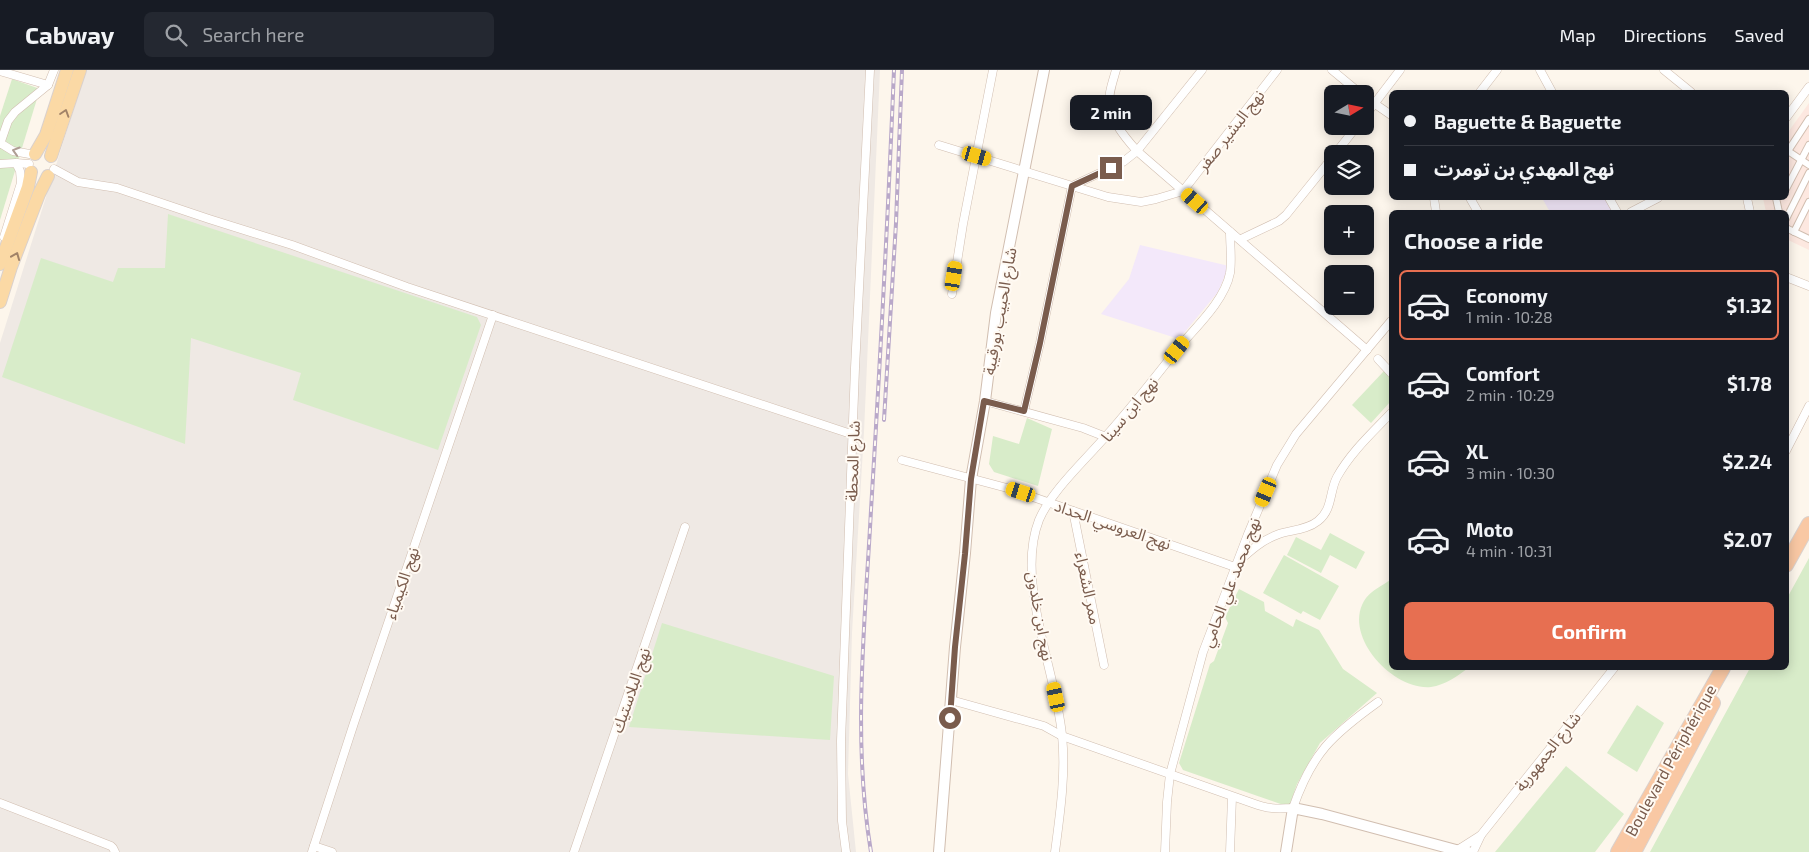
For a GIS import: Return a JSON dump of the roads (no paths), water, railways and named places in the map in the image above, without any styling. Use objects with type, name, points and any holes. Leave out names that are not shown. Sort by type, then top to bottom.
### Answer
[{"type":"highway","points":[[1789,549],[1809,514]]},
{"type":"highway","points":[[1789,560],[1809,524]]},
{"type":"highway","name":"Boulevard Périphérique","points":[[1618,852],[1722,670]]},
{"type":"highway","name":"Boulevard Périphérique","points":[[1634,852],[1731,670]]},
{"type":"main road","points":[[0,264],[28,187],[33,161],[46,135],[68,70]]},
{"type":"main road","points":[[0,302],[11,267],[51,167],[80,70]]},
{"type":"main road","points":[[33,161],[44,152],[51,167]]},
{"type":"main road","points":[[33,161],[41,178],[51,167]]},
{"type":"street","points":[[33,161],[0,143],[8,121],[15,112],[48,85],[54,70]]},
{"type":"street","name":"شارع المحطة","points":[[846,852],[842,821],[841,740],[870,70]]},
{"type":"street","points":[[952,294],[992,70]]},
{"type":"street","name":"شارع الحبيب بورقيبة","points":[[938,852],[971,479],[996,313],[1044,70]]},
{"type":"street","points":[[1116,70],[1110,109],[1126,138],[1137,151],[1367,350]]},
{"type":"street","points":[[1072,186],[1117,165],[1137,151],[1202,70]]},
{"type":"street","name":"نهج البشير صفر","points":[[1183,191],[1276,70]]},
{"type":"street","points":[[1332,70],[1350,85]]},
{"type":"street","points":[[1389,114],[1374,104],[1400,70]]},
{"type":"street","points":[[1482,90],[1497,70]]},
{"type":"street","points":[[1540,70],[1551,90]]},
{"type":"street","points":[[1664,70],[1689,90]]},
{"type":"street","points":[[0,71],[48,85]]},
{"type":"street","points":[[1789,114],[1809,87]]},
{"type":"street","points":[[1789,149],[1809,119]]},
{"type":"street","points":[[939,145],[1108,197],[1141,202],[1183,191]]},
{"type":"street","points":[[1789,184],[1809,145]]},
{"type":"street","points":[[1789,153],[1809,164]]},
{"type":"street","points":[[0,164],[33,161]]},
{"type":"street","points":[[0,248],[21,183],[20,171],[16,163]]},
{"type":"street","points":[[51,167],[78,182],[117,188],[292,245],[407,287],[854,435]]},
{"type":"street","points":[[1241,239],[1279,221],[1324,168]]},
{"type":"street","points":[[1789,213],[1809,173]]},
{"type":"street","points":[[1024,411],[1072,186]]},
{"type":"street","points":[[1635,210],[1654,200]]},
{"type":"street","points":[[1794,232],[1809,202]]},
{"type":"street","points":[[1789,230],[1809,238]]},
{"type":"street","name":"نهج ابن سينا","points":[[1050,502],[1215,305],[1230,274],[1230,232]]},
{"type":"street","points":[[1789,279],[1809,286]]},
{"type":"street","name":"نهج الكيمياء","points":[[313,849],[492,315]]},
{"type":"street","name":"نهج محمد علي الحامي","points":[[1165,852],[1170,774],[1203,652],[1277,465],[1296,434],[1389,324]]},
{"type":"street","points":[[1378,360],[1389,371]]},
{"type":"street","points":[[984,401],[1083,428],[1106,437]]},
{"type":"street","points":[[1789,445],[1809,406]]},
{"type":"street","points":[[1236,566],[1257,544],[1279,534],[1312,524],[1326,514],[1333,485],[1338,476],[1353,453],[1389,415]]},
{"type":"street","name":"نهج العروسي الحداد","points":[[902,460],[1007,488],[1236,566]]},
{"type":"street","name":"نهج ابن خلدون","points":[[1050,502],[1040,520],[1033,542],[1031,562],[1033,592],[1056,697],[1062,736],[1060,809],[1055,852]]},
{"type":"street","name":"ممر الشعراء","points":[[1073,511],[1104,665]]},
{"type":"street","name":"نهج البلاستيك","points":[[574,852],[685,528]]},
{"type":"street","name":"شارع الجمهورية","points":[[1473,852],[1481,835],[1612,670]]},
{"type":"street","points":[[951,700],[1044,726],[1062,736],[1268,809],[1293,808]]},
{"type":"street","points":[[1286,852],[1293,808],[1301,786],[1323,748],[1353,720],[1378,702]]},
{"type":"street","points":[[1230,852],[1232,796]]},
{"type":"street","points":[[0,803],[111,846],[115,852]]},
{"type":"street","name":"شارع الجمهورية","points":[[1293,808],[1460,851],[1481,835]]},
{"type":"street","name":"شارع الجمهورية","points":[[1408,838],[1434,852]]},
{"type":"street","points":[[313,849],[332,852]]},
{"type":"railway","points":[[871,852],[865,810],[862,767],[863,639],[884,290],[894,70]]},
{"type":"railway","points":[[884,420],[896,223],[902,70]]}]
